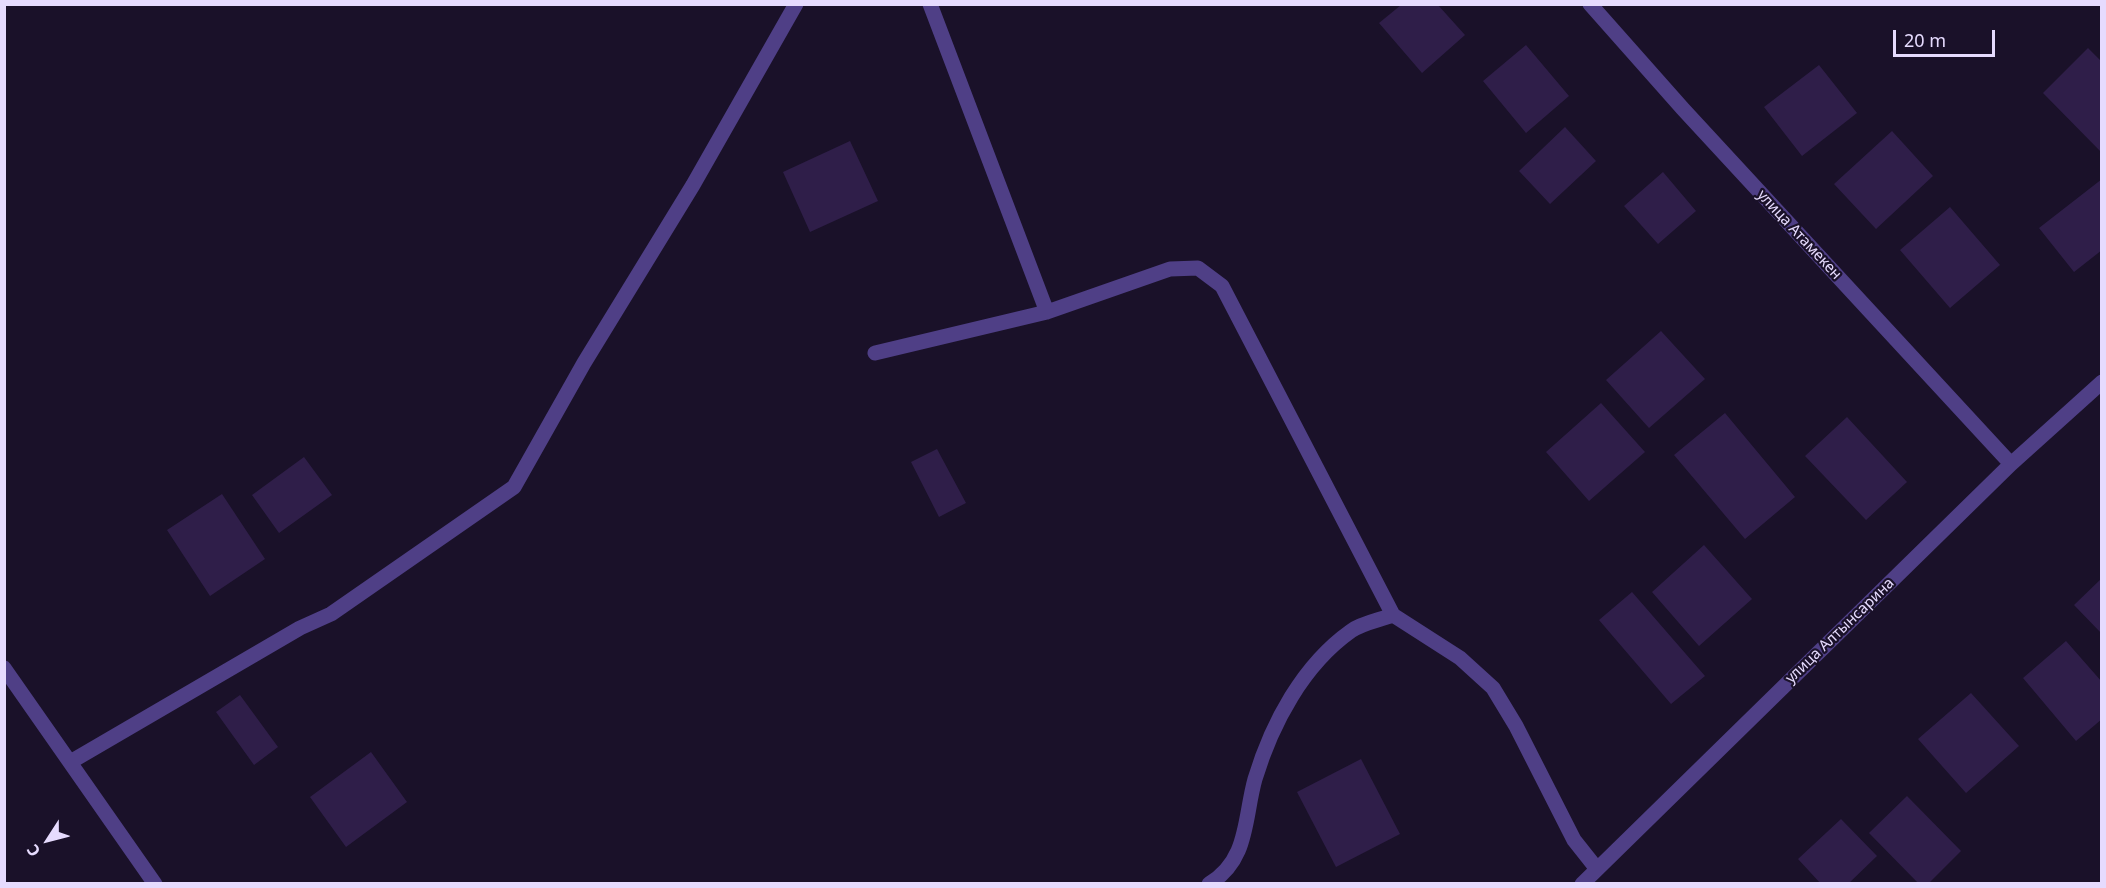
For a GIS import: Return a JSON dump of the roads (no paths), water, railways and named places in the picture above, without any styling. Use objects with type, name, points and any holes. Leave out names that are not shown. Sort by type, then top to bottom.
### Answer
[{"type":"street","points":[[72,761],[290,634],[331,614],[514,487],[584,363],[693,185],[796,4]]},
{"type":"street","points":[[930,4],[1047,312]]},
{"type":"street","name":"улица Атамекен","points":[[1590,4],[1691,118],[2011,464]]},
{"type":"street","points":[[875,353],[1047,312],[1170,269],[1198,268],[1222,286],[1394,615],[1460,658],[1493,688],[1516,726],[1574,840],[1597,869]]},
{"type":"street","name":"улица Алтынсарина","points":[[1582,884],[2011,464],[2102,382]]},
{"type":"street","points":[[1209,884],[1219,878],[1239,854],[1256,778],[1283,708],[1320,657],[1353,630],[1394,615]]},
{"type":"street","points":[[4,668],[72,761],[155,884]]}]
